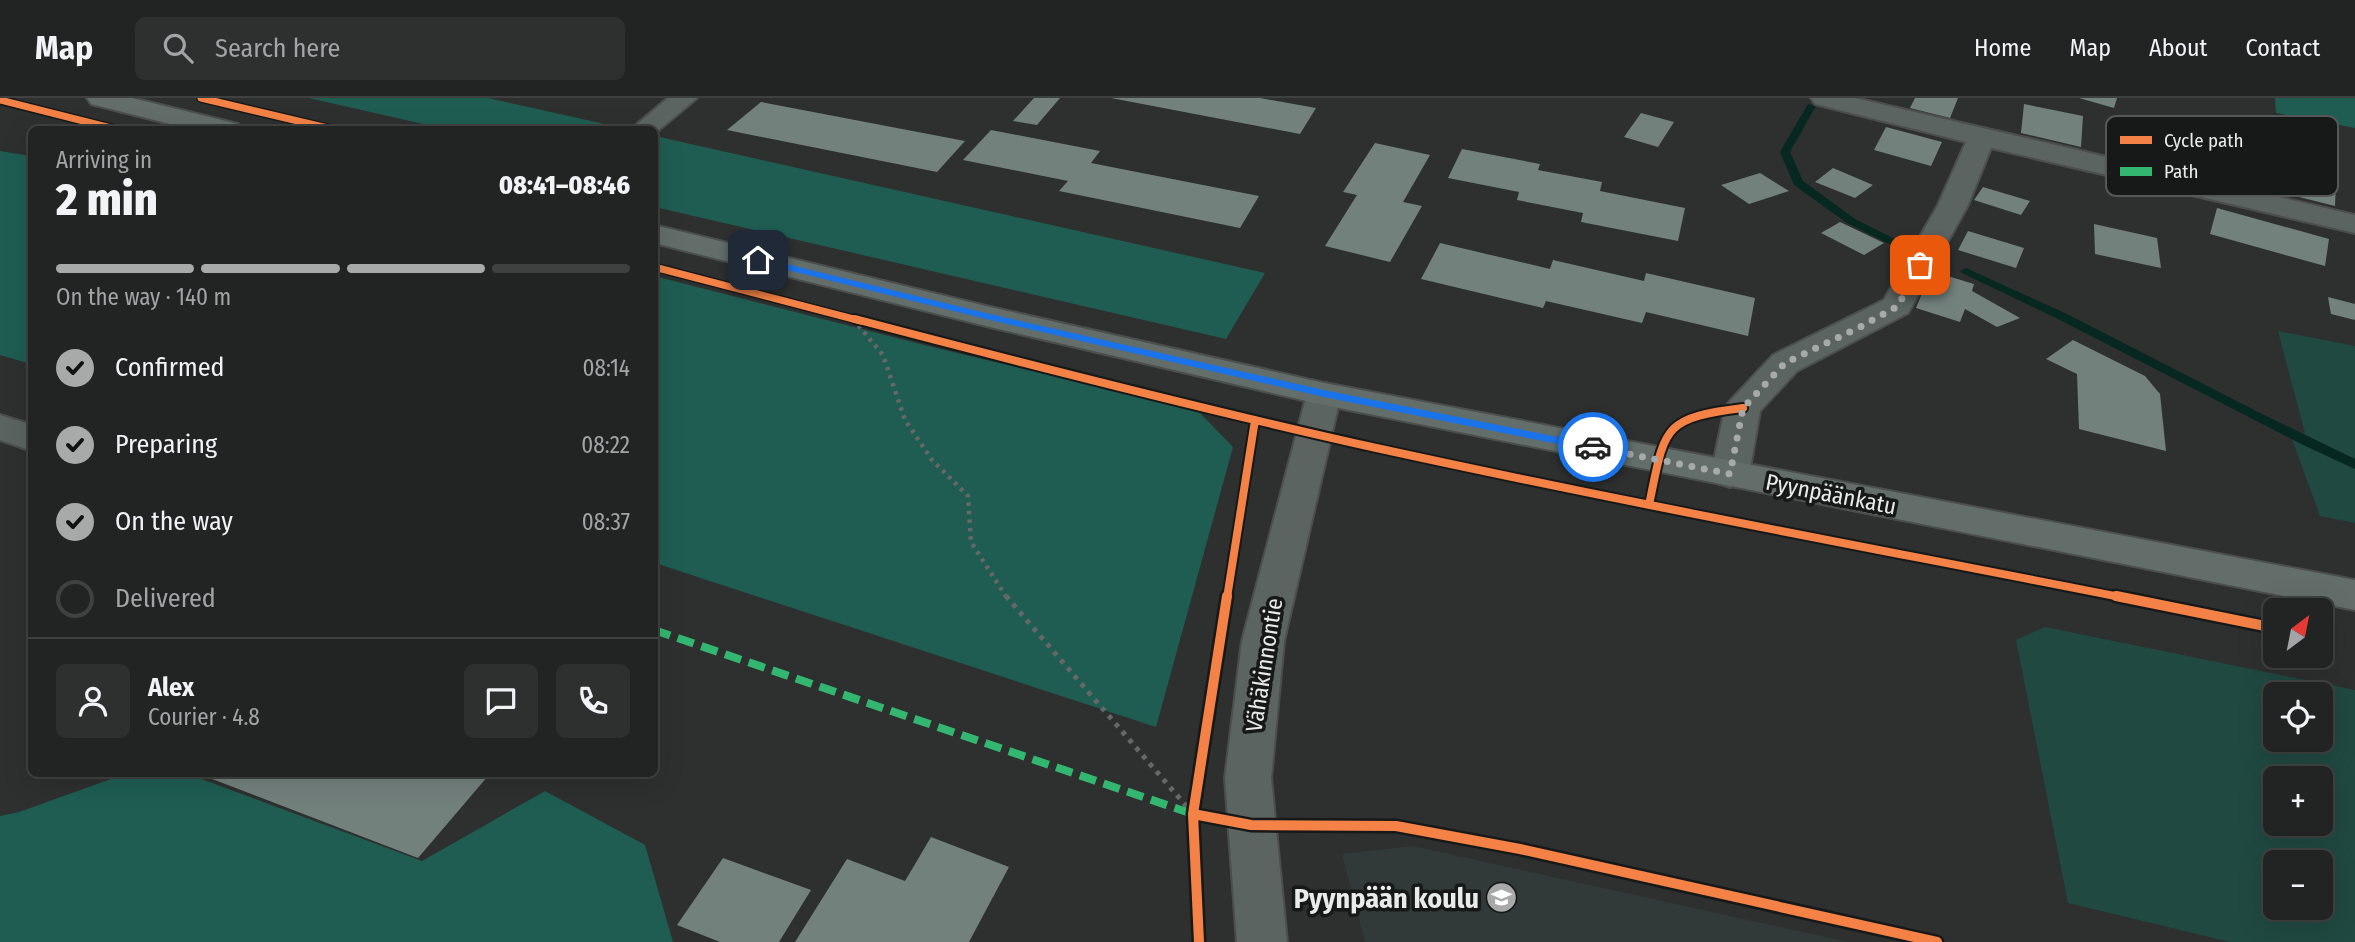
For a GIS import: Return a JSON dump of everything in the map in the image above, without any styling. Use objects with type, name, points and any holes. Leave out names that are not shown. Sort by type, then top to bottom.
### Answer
[{"type":"main road","points":[[100,98],[212,126]]},
{"type":"main road","name":"Pyynpäänkatu","points":[[658,235],[990,317],[1324,394],[2355,595]]},
{"type":"street","points":[[648,126],[684,98]]},
{"type":"street","points":[[1825,98],[2106,166]]},
{"type":"street","points":[[1730,474],[1743,408],[1785,363],[1898,306],[1953,205],[1982,138]]},
{"type":"street","points":[[2236,196],[2355,224]]},
{"type":"street","name":"Vähäkinnontie","points":[[1262,942],[1248,778],[1263,641],[1324,394]]},
{"type":"street","points":[[0,427],[28,438]]},
{"type":"path","points":[[839,314],[865,321]]},
{"type":"path","points":[[852,318],[883,355],[905,420],[932,460],[968,496],[971,542],[1011,604],[1194,814],[1251,825]]},
{"type":"path","points":[[1194,827],[1196,800]]},
{"type":"shaded area","name":"Pyynpään koulu","points":[[1413,846],[1848,942],[1365,942],[1342,854]]},
{"type":"green space","points":[[309,98],[488,98],[614,126],[432,126]]},
{"type":"green space","points":[[2275,98],[2355,98],[2355,128],[2338,125],[2338,116],[2292,116],[2276,113]]},
{"type":"green space","points":[[658,137],[1265,273],[1226,339],[658,208]]},
{"type":"green space","points":[[0,151],[28,156],[28,363],[0,355]]},
{"type":"green space","points":[[658,277],[932,347],[1197,410],[1233,447],[1156,727],[658,564]]},
{"type":"green space","points":[[2278,331],[2355,346],[2355,523],[2320,516],[2292,439],[2305,433]]},
{"type":"green space","points":[[2045,627],[2316,682],[2263,682],[2263,752],[2333,752],[2333,686],[2355,690],[2355,942],[2230,942],[2068,903],[2016,640]]},
{"type":"green space","points":[[117,777],[196,777],[422,861],[545,791],[645,845],[673,942],[0,942],[0,816],[19,812]]},
{"type":"building","points":[[1034,98],[1060,98],[1037,125],[1013,121]]},
{"type":"building","points":[[1111,98],[1260,98],[1316,108],[1300,134]]},
{"type":"building","points":[[1915,98],[1958,98],[1950,118],[1910,108]]},
{"type":"building","points":[[2079,98],[2117,98],[2114,108]]},
{"type":"building","points":[[761,102],[965,141],[937,172],[727,130]]},
{"type":"building","points":[[2024,104],[2083,116],[2081,147],[2021,133]]},
{"type":"building","points":[[1641,113],[1674,122],[1658,147],[1624,137]]},
{"type":"building","points":[[1886,127],[1942,142],[1931,166],[1874,150]]},
{"type":"building","points":[[991,130],[1100,151],[1091,163],[1259,196],[1240,228],[1059,191],[1068,181],[963,160]]},
{"type":"building","points":[[1375,143],[1430,155],[1403,202],[1422,206],[1390,262],[1325,246],[1357,195],[1343,192]]},
{"type":"building","points":[[1462,149],[1540,164],[1538,170],[1602,182],[1600,191],[1685,208],[1678,241],[1581,222],[1583,213],[1517,200],[1519,192],[1448,178]]},
{"type":"building","points":[[1833,168],[1873,185],[1855,198],[1815,182]]},
{"type":"building","points":[[1760,173],[1789,191],[1749,204],[1721,185]]},
{"type":"building","points":[[1983,187],[2030,201],[2021,215],[1974,200]]},
{"type":"building","points":[[2295,196],[2335,196],[2335,206]]},
{"type":"building","points":[[2217,208],[2329,239],[2325,266],[2210,234]]},
{"type":"building","points":[[1840,222],[1884,243],[1864,255],[1821,233]]},
{"type":"building","points":[[2094,224],[2157,238],[2161,268],[2095,254]]},
{"type":"building","points":[[1968,231],[2024,248],[2016,268],[1958,250]]},
{"type":"building","points":[[1440,243],[1550,269],[1553,260],[1644,281],[1646,273],[1755,298],[1748,336],[1646,312],[1642,323],[1546,301],[1543,308],[1421,279]]},
{"type":"building","points":[[1931,271],[1974,284],[1972,291],[2020,318],[1997,327],[1965,309],[1960,322],[1916,308]]},
{"type":"building","points":[[2328,297],[2355,304],[2355,320],[2331,314]]},
{"type":"building","points":[[2073,340],[2145,376],[2160,394],[2166,451],[2079,429],[2077,374],[2046,359]]},
{"type":"building","points":[[207,777],[487,777],[418,858]]},
{"type":"building","points":[[931,837],[1009,867],[969,942],[795,942],[847,859],[905,881]]},
{"type":"building","points":[[723,858],[811,890],[779,942],[720,942],[677,925]]},
{"type":"waterway","points":[[1811,106],[1785,152],[1798,183],[1851,221],[1911,251]]},
{"type":"waterway","points":[[1966,271],[2064,317],[2257,417],[2355,464]]},
{"type":"marked path","points":[[658,631],[1193,814]]},
{"type":"cycle path","points":[[201,98],[319,126]]},
{"type":"cycle path","points":[[0,100],[103,126]]},
{"type":"cycle path","points":[[658,268],[1103,383],[1380,449],[2263,626]]},
{"type":"cycle path","points":[[1649,505],[1662,452],[1674,426],[1698,414],[1743,408]]},
{"type":"cycle path","points":[[1199,942],[1193,814],[1255,420]]},
{"type":"cycle path","points":[[1193,814],[1251,825],[1396,826],[1520,849],[1937,942]]},
{"type":"way so far","points":[[1593,447],[1730,474],[1743,408],[1785,363],[1898,306],[1920,265]]},
{"type":"place","name":"Pyynpään koulu","points":[[1502,898]]},
{"type":"route","points":[[758,260],[1324,394],[1593,447]]}]
